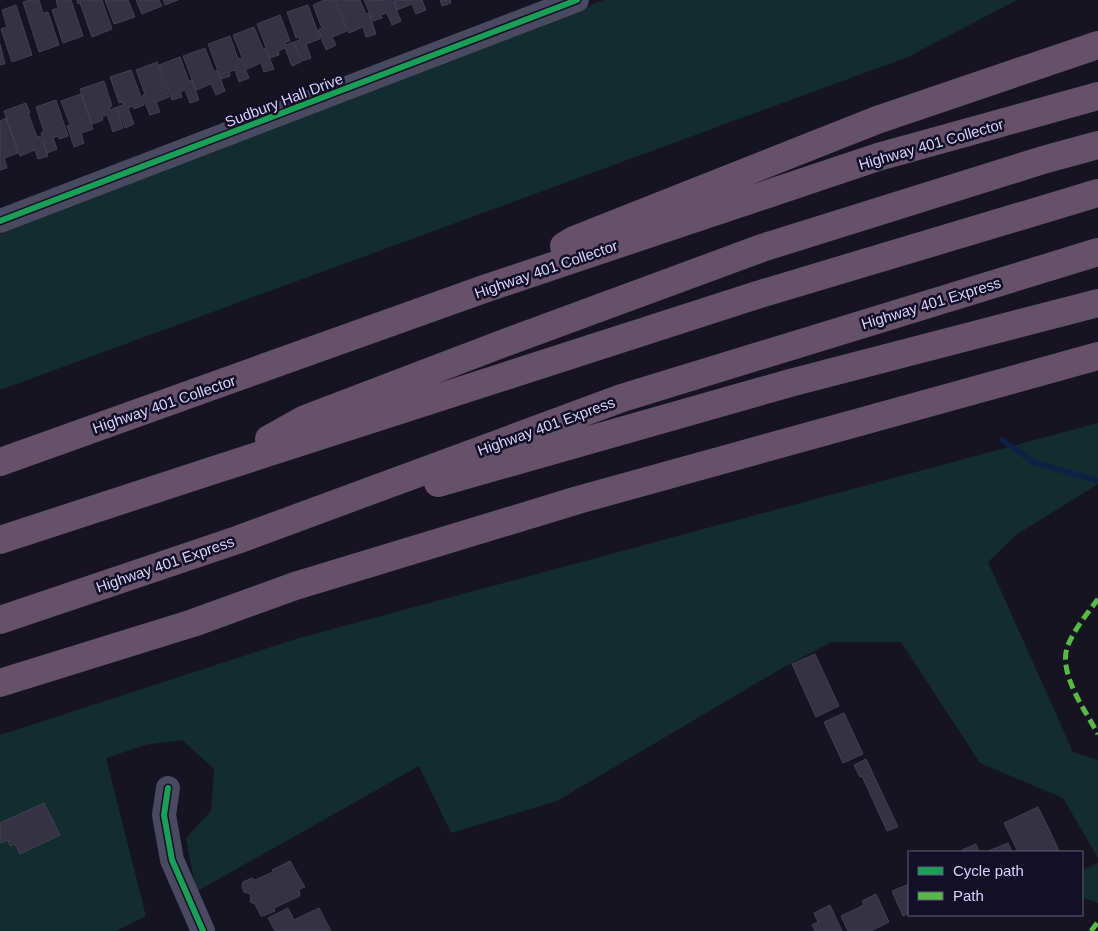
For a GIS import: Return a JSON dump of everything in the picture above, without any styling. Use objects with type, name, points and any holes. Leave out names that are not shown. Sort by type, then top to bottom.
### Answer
[{"type":"highway","points":[[484,289],[574,240],[868,123],[1098,45]]},
{"type":"highway","name":"Highway 401 Collector","points":[[0,462],[484,289],[878,158],[1098,96]]},
{"type":"highway","points":[[211,471],[305,419],[499,345],[744,255],[1043,160],[1098,145]]},
{"type":"highway","points":[[0,540],[757,295],[1098,193]]},
{"type":"highway","name":"Highway 401 Express","points":[[0,620],[237,540],[622,398],[1098,252]]},
{"type":"highway","points":[[237,540],[790,383],[1098,303]]},
{"type":"highway","points":[[0,683],[193,623],[295,586],[578,500],[1098,356]]},
{"type":"street","name":"Sudbury Hall Drive","points":[[0,221],[577,0]]},
{"type":"street","points":[[168,788],[164,815],[172,860],[203,931]]},
{"type":"green space","points":[[604,0],[1017,0],[908,57],[0,390],[0,234]]},
{"type":"green space","points":[[1098,423],[1098,484],[1016,535],[988,562],[1073,752],[1098,760],[1098,858],[1063,798],[980,763],[901,642],[831,642],[779,670],[557,801],[451,833],[419,766],[196,892],[186,838],[211,811],[214,769],[182,740],[145,745],[106,758],[146,916],[116,931],[0,931],[0,735],[299,638]]},
{"type":"green space","points":[[1098,863],[1098,903],[1083,897],[1083,870]]},
{"type":"building","points":[[39,0],[43,13],[48,12],[59,45],[39,52],[23,2]]},
{"type":"building","points":[[56,0],[71,0],[83,36],[63,43],[52,10],[58,8]]},
{"type":"building","points":[[77,0],[102,0],[112,29],[92,37],[80,3],[78,4]]},
{"type":"building","points":[[105,0],[128,0],[135,17],[114,24]]},
{"type":"building","points":[[136,0],[159,0],[162,6],[142,14]]},
{"type":"building","points":[[163,0],[178,0],[165,5]]},
{"type":"building","points":[[324,0],[335,0],[347,31],[332,37],[336,45],[326,50],[318,30],[322,28],[313,5]]},
{"type":"building","points":[[336,0],[360,0],[366,14],[369,13],[376,34],[366,37],[363,27],[349,33]]},
{"type":"building","points":[[364,0],[393,1],[401,21],[392,25],[387,13],[381,15],[382,18],[373,21]]},
{"type":"building","points":[[394,0],[422,0],[426,10],[416,14],[412,4],[397,10]]},
{"type":"building","points":[[440,0],[450,0],[451,3],[442,6]]},
{"type":"building","points":[[16,5],[32,55],[12,62],[1,29],[7,27],[2,10]]},
{"type":"building","points":[[308,5],[320,39],[306,44],[311,58],[302,61],[294,42],[300,40],[299,37],[296,38],[287,12]]},
{"type":"building","points":[[280,15],[290,41],[285,42],[286,45],[293,42],[301,62],[292,66],[285,48],[278,51],[279,55],[270,58],[257,24]]},
{"type":"building","points":[[254,27],[274,69],[264,72],[261,63],[247,69],[233,35]]},
{"type":"building","points":[[230,36],[238,59],[241,58],[249,78],[239,82],[235,70],[229,72],[230,76],[221,79],[208,44]]},
{"type":"building","points":[[0,44],[5,64],[0,65]]},
{"type":"building","points":[[205,48],[214,72],[217,70],[225,91],[216,95],[211,84],[196,90],[183,56]]},
{"type":"building","points":[[180,57],[189,81],[192,80],[199,100],[190,103],[185,90],[180,92],[182,97],[172,100],[159,65]]},
{"type":"building","points":[[157,62],[169,97],[156,102],[160,112],[150,115],[142,96],[145,94],[136,70]]},
{"type":"building","points":[[131,70],[144,105],[134,109],[133,106],[128,108],[134,124],[125,128],[117,107],[123,105],[122,102],[119,103],[110,77]]},
{"type":"building","points":[[104,81],[112,106],[109,107],[110,110],[116,107],[123,128],[113,132],[107,115],[102,117],[103,120],[92,124],[80,89]]},
{"type":"building","points":[[81,94],[93,129],[81,133],[84,143],[74,147],[67,126],[70,125],[61,101]]},
{"type":"building","points":[[56,100],[68,136],[59,139],[58,136],[53,138],[57,149],[47,153],[41,133],[44,132],[36,107]]},
{"type":"building","points":[[26,103],[37,137],[40,136],[48,156],[38,159],[35,150],[20,156],[4,111]]},
{"type":"building","points":[[6,118],[18,153],[4,158],[7,168],[0,170],[0,121]]},
{"type":"building","points":[[815,654],[839,706],[816,717],[792,664]]},
{"type":"building","points":[[844,713],[863,754],[843,763],[824,722]]},
{"type":"building","points":[[866,759],[898,827],[887,831],[862,776],[860,777],[854,765]]},
{"type":"building","points":[[44,803],[60,835],[20,854],[15,844],[10,846],[8,840],[1,843],[0,823]]},
{"type":"building","points":[[1038,807],[1059,851],[1018,851],[1004,823]]},
{"type":"building","points":[[1008,843],[1012,851],[988,851]]},
{"type":"building","points":[[976,844],[979,851],[962,851]]},
{"type":"building","points":[[290,861],[305,887],[299,889],[300,896],[274,908],[275,911],[261,916],[255,904],[250,902],[250,894],[244,892],[243,882],[252,878],[255,880],[273,872],[272,870]]},
{"type":"building","points":[[908,884],[908,914],[903,916],[892,891]]},
{"type":"building","points":[[876,894],[889,922],[871,931],[848,931],[841,916],[864,905],[862,901]]},
{"type":"building","points":[[830,905],[842,931],[815,931],[812,925],[818,922],[814,913]]},
{"type":"building","points":[[288,908],[294,920],[319,908],[331,931],[275,931],[268,918]]},
{"type":"waterway","points":[[1002,440],[1034,462],[1098,481]]},
{"type":"marked path","points":[[1098,599],[1074,633],[1068,645],[1066,656],[1069,679],[1098,734]]},
{"type":"marked path","points":[[1091,931],[1098,922]]},
{"type":"cycle path","points":[[0,221],[577,0]]},
{"type":"cycle path","points":[[168,788],[164,815],[172,860],[203,931]]}]
